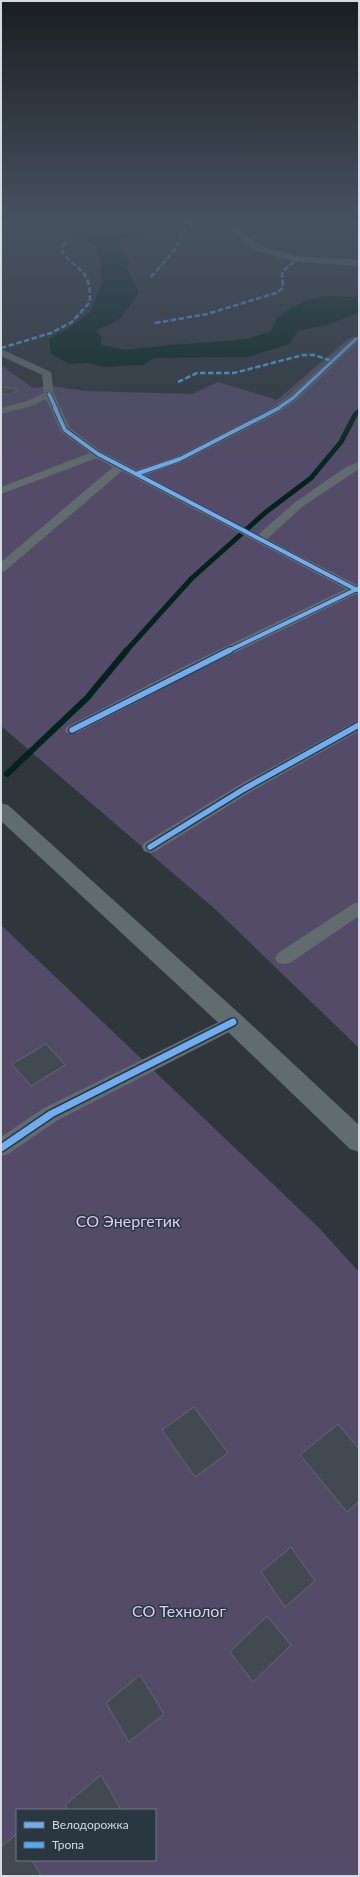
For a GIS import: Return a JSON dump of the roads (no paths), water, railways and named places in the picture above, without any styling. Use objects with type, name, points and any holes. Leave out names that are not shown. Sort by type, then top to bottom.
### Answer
[{"type":"main road","points":[[1,810],[233,1022],[359,1141]]},
{"type":"street","points":[[136,474],[180,458],[272,412],[293,398],[356,339]]},
{"type":"street","points":[[1,352],[46,374],[49,394],[65,430],[98,454],[259,540],[358,589]]},
{"type":"street","points":[[1,411],[31,402],[49,394]]},
{"type":"street","points":[[1,403],[13,407]]},
{"type":"street","points":[[1,491],[98,454]]},
{"type":"street","points":[[259,540],[298,505],[350,469],[359,465]]},
{"type":"street","points":[[1,568],[121,466]]},
{"type":"street","points":[[72,730],[188,670],[358,589]]},
{"type":"street","points":[[150,846],[244,789],[359,725]]},
{"type":"street","points":[[284,958],[359,908]]},
{"type":"street","points":[[1,1148],[51,1114],[233,1022]]},
{"type":"waterway","points":[[126,651],[192,578],[266,512],[311,478],[341,442],[355,415],[359,411]]},
{"type":"waterway","points":[[7,774],[87,698],[127,650]]},
{"type":"park label","name":"СО Энергетик","points":[[128,1221]]},
{"type":"park label","name":"СО Технолог","points":[[179,1611]]}]
